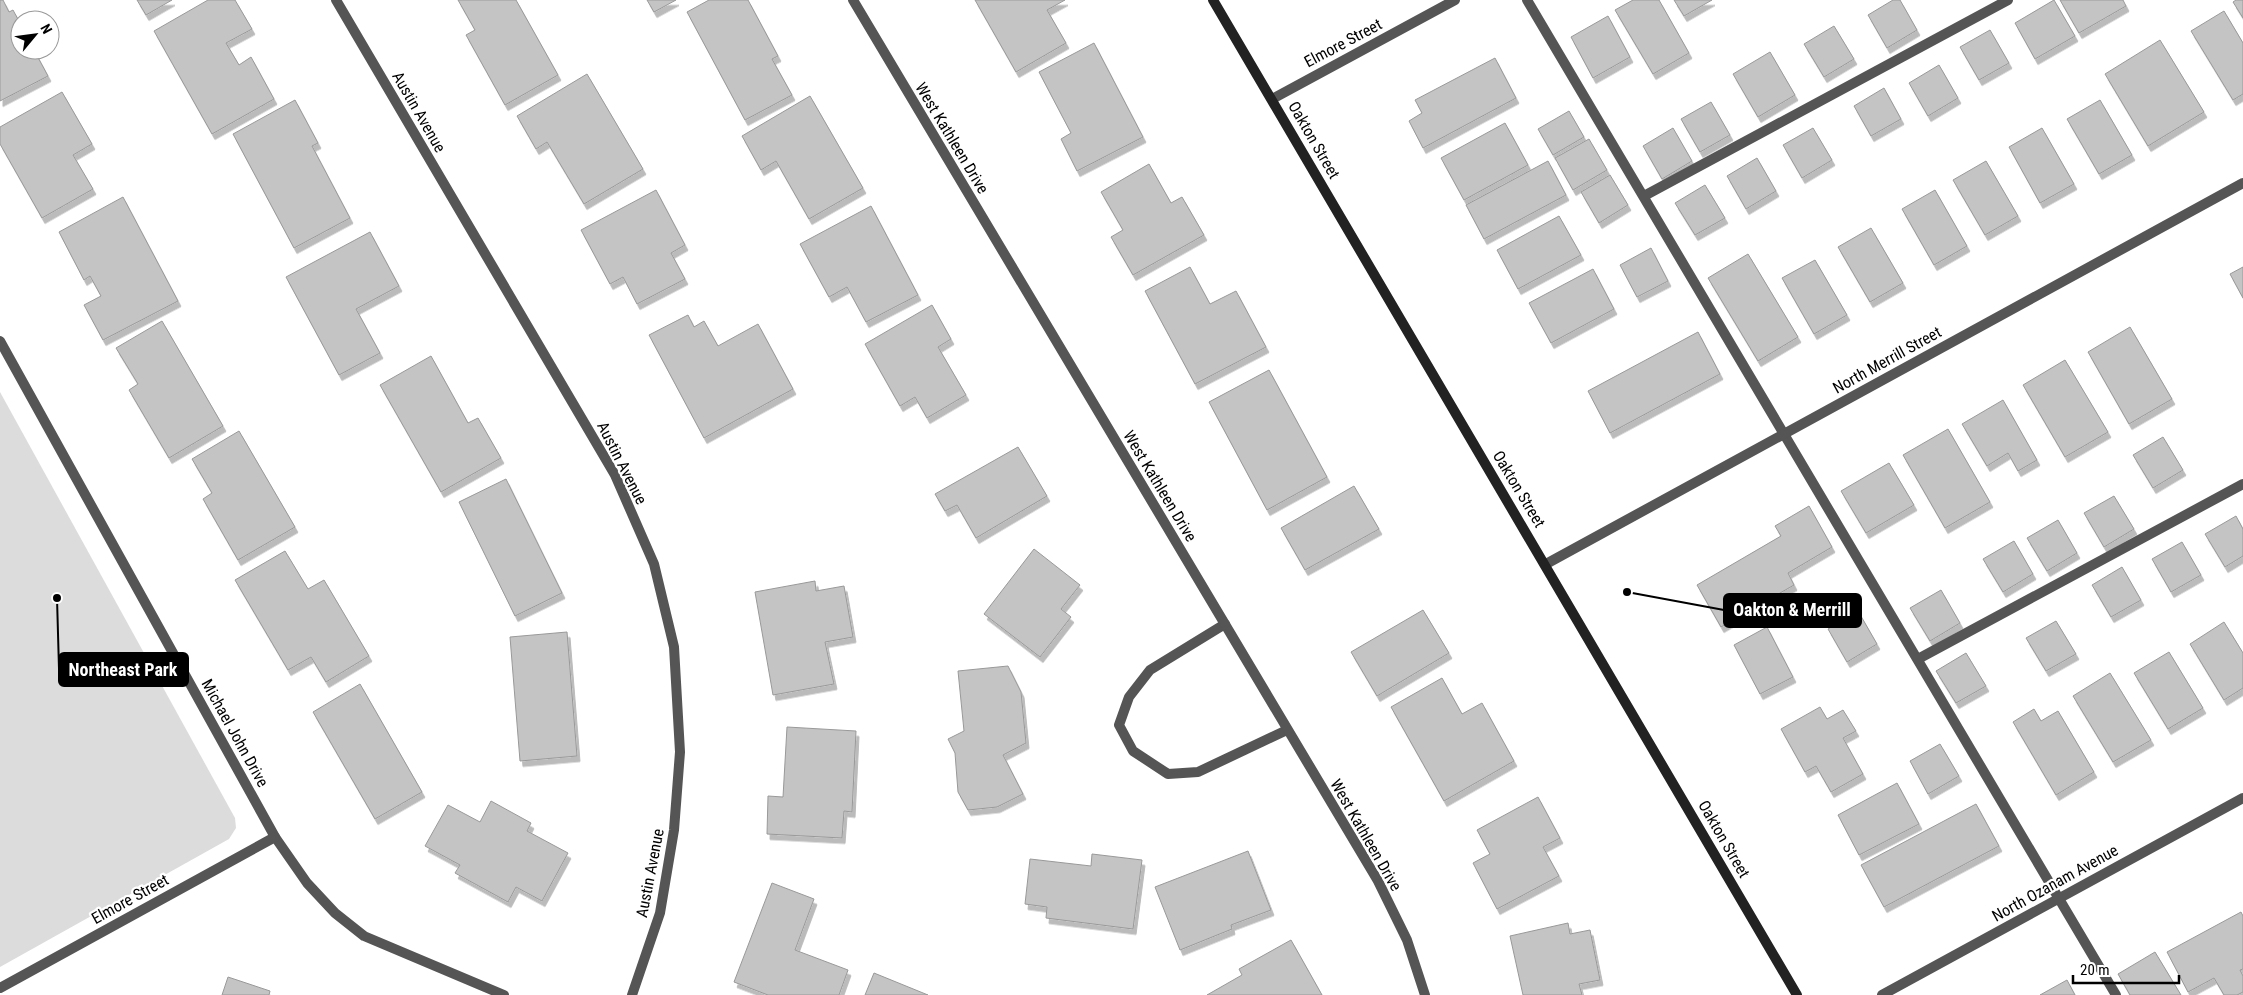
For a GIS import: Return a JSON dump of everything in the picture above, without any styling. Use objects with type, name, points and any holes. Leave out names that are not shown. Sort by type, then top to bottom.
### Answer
[{"type":"main road","name":"Oakton Street","points":[[1213,0],[1546,564],[1797,995]]},
{"type":"street","name":"Austin Avenue","points":[[336,0],[615,475],[654,564],[674,647],[680,752],[674,830],[660,913],[632,995]]},
{"type":"street","name":"West Kathleen Drive","points":[[853,0],[1378,881],[1407,940],[1425,995]]},
{"type":"street","name":"Elmore Street","points":[[1272,99],[1455,0]]},
{"type":"street","points":[[1527,0],[2116,995]]},
{"type":"street","points":[[1644,196],[2008,0]]},
{"type":"street","name":"North Merrill Street","points":[[1546,564],[2243,183]]},
{"type":"street","name":"Michael John Drive","points":[[0,341],[275,837],[307,883],[334,913],[364,936],[504,995]]},
{"type":"street","points":[[1918,659],[2243,484]]},
{"type":"street","points":[[1225,624],[1150,670],[1128,697],[1120,726],[1133,751],[1168,774],[1198,772],[1288,730]]},
{"type":"street","name":"North Ozanam Avenue","points":[[1882,995],[2243,798]]},
{"type":"street","name":"Elmore Street","points":[[0,988],[275,837]]},
{"type":"shaded area","points":[[0,392],[235,818],[236,828],[229,839],[0,967]]},
{"type":"building","points":[[0,0],[3,0],[10,12],[10,60],[39,60],[48,76],[0,101]]},
{"type":"building","points":[[137,0],[172,0],[146,15]]},
{"type":"building","points":[[208,0],[235,0],[252,29],[226,43],[239,65],[251,57],[274,99],[212,134],[154,31]]},
{"type":"building","points":[[458,0],[516,0],[558,75],[505,105],[466,35],[475,30]]},
{"type":"building","points":[[647,0],[676,0],[654,12]]},
{"type":"building","points":[[709,0],[748,0],[778,56],[772,59],[792,95],[745,120],[687,12]]},
{"type":"building","points":[[975,0],[1065,0],[1047,10],[1066,43],[1016,72]]},
{"type":"building","points":[[1633,0],[1659,0],[1689,53],[1653,74],[1615,10]]},
{"type":"building","points":[[1674,0],[1712,0],[1684,16]]},
{"type":"building","points":[[1893,0],[1900,0],[1917,30],[1887,48],[1868,15]]},
{"type":"building","points":[[2054,0],[2075,36],[2035,59],[2015,23]]},
{"type":"building","points":[[2060,0],[2123,0],[2126,6],[2079,33]]},
{"type":"building","points":[[2243,0],[2243,18],[2233,2]]},
{"type":"building","points":[[2224,11],[2243,43],[2243,94],[2233,100],[2191,31]]},
{"type":"building","points":[[1608,16],[1630,57],[1593,78],[1571,37]]},
{"type":"building","points":[[1834,26],[1854,59],[1824,77],[1804,44]]},
{"type":"building","points":[[1990,30],[2009,63],[1979,80],[1960,47]]},
{"type":"building","points":[[2160,40],[2204,112],[2148,146],[2105,74]]},
{"type":"building","points":[[1094,43],[1143,137],[1077,171],[1061,139],[1071,133],[1039,72]]},
{"type":"building","points":[[1770,52],[1795,95],[1758,117],[1733,74]]},
{"type":"building","points":[[1495,58],[1516,98],[1423,148],[1409,121],[1422,113],[1415,100]]},
{"type":"building","points":[[1939,65],[1958,98],[1928,116],[1909,83]]},
{"type":"building","points":[[587,74],[643,169],[584,204],[547,142],[536,149],[517,116]]},
{"type":"building","points":[[1884,88],[1901,119],[1871,136],[1854,106]]},
{"type":"building","points":[[62,92],[92,144],[73,155],[93,189],[42,218],[0,144],[0,127]]},
{"type":"building","points":[[810,96],[863,188],[809,219],[776,161],[761,170],[742,136]]},
{"type":"building","points":[[295,100],[318,143],[312,146],[350,218],[294,248],[233,134]]},
{"type":"building","points":[[2100,100],[2132,155],[2099,174],[2067,119]]},
{"type":"building","points":[[1711,102],[1730,135],[1700,152],[1681,119]]},
{"type":"building","points":[[1569,111],[1584,137],[1553,155],[1538,129]]},
{"type":"building","points":[[1505,123],[1528,165],[1464,200],[1441,158]]},
{"type":"building","points":[[1673,128],[1692,161],[1662,179],[1643,146]]},
{"type":"building","points":[[1813,128],[1832,160],[1802,178],[1783,145]]},
{"type":"building","points":[[2042,128],[2074,184],[2040,203],[2009,147]]},
{"type":"building","points":[[1589,139],[1607,170],[1573,190],[1555,158]]},
{"type":"building","points":[[1757,158],[1776,191],[1746,209],[1727,176]]},
{"type":"building","points":[[1548,161],[1566,195],[1484,239],[1466,205]]},
{"type":"building","points":[[1986,161],[2018,216],[1985,235],[1953,180]]},
{"type":"building","points":[[1149,164],[1171,203],[1182,197],[1204,235],[1133,275],[1111,237],[1123,230],[1101,192]]},
{"type":"building","points":[[1610,175],[1628,205],[1599,223],[1581,192]]},
{"type":"building","points":[[1705,185],[1725,218],[1695,235],[1675,203]]},
{"type":"building","points":[[656,190],[685,245],[671,253],[685,279],[637,304],[623,277],[610,284],[581,230]]},
{"type":"building","points":[[1935,190],[1967,246],[1934,265],[1902,209]]},
{"type":"building","points":[[123,197],[178,301],[103,340],[84,305],[101,296],[90,276],[84,280],[59,232]]},
{"type":"building","points":[[871,206],[918,295],[866,322],[847,287],[829,297],[800,244]]},
{"type":"building","points":[[1559,216],[1581,255],[1518,289],[1497,250]]},
{"type":"building","points":[[1871,228],[1903,283],[1870,302],[1838,247]]},
{"type":"building","points":[[370,232],[399,286],[356,309],[380,353],[339,375],[286,277]]},
{"type":"building","points":[[1651,248],[1668,281],[1637,297],[1620,265]]},
{"type":"building","points":[[1748,254],[1798,337],[1758,361],[1708,278]]},
{"type":"building","points":[[1815,260],[1847,315],[1814,334],[1782,278]]},
{"type":"building","points":[[1190,267],[1210,304],[1236,291],[1266,347],[1195,384],[1145,291]]},
{"type":"building","points":[[2243,267],[2243,298],[2230,274]]},
{"type":"building","points":[[1593,269],[1614,309],[1551,343],[1529,303]]},
{"type":"building","points":[[932,305],[951,339],[938,347],[966,395],[927,418],[915,397],[900,406],[865,344]]},
{"type":"building","points":[[688,315],[694,327],[704,321],[718,346],[758,324],[793,389],[704,438],[649,335]]},
{"type":"building","points":[[162,321],[223,426],[169,458],[129,390],[138,384],[116,348]]},
{"type":"building","points":[[2130,327],[2172,399],[2129,424],[2088,352]]},
{"type":"building","points":[[1698,332],[1720,374],[1610,433],[1588,391]]},
{"type":"building","points":[[431,356],[468,423],[478,418],[501,458],[441,492],[380,385]]},
{"type":"building","points":[[2065,360],[2108,432],[2065,457],[2023,385]]},
{"type":"building","points":[[1269,370],[1327,477],[1267,510],[1209,402]]},
{"type":"building","points":[[2003,400],[2037,460],[2018,471],[2008,453],[1987,466],[1962,424]]},
{"type":"building","points":[[1948,429],[1990,502],[1945,528],[1903,455]]},
{"type":"building","points":[[239,431],[295,527],[238,560],[203,499],[212,493],[192,459]]},
{"type":"building","points":[[2163,437],[2183,470],[2153,488],[2133,455]]},
{"type":"building","points":[[1018,447],[1047,496],[976,538],[957,505],[945,511],[935,494]]},
{"type":"building","points":[[1889,463],[1914,505],[1866,533],[1841,491]]},
{"type":"building","points":[[506,479],[562,593],[515,616],[459,502]]},
{"type":"building","points":[[1354,486],[1379,529],[1305,570],[1281,528]]},
{"type":"building","points":[[2114,496],[2134,529],[2104,547],[2084,513]]},
{"type":"building","points":[[1809,506],[1832,547],[1788,573],[1794,585],[1721,627],[1697,585],[1781,536],[1775,526]]},
{"type":"building","points":[[2236,516],[2243,529],[2243,556],[2225,567],[2205,534]]},
{"type":"building","points":[[2058,520],[2077,553],[2047,571],[2027,538]]},
{"type":"building","points":[[2014,541],[2033,574],[2003,592],[1983,559]]},
{"type":"building","points":[[2182,542],[2201,575],[2171,592],[2152,559]]},
{"type":"building","points":[[1034,549],[1080,585],[1061,609],[1071,617],[1040,657],[984,614]]},
{"type":"building","points":[[285,551],[308,589],[324,580],[369,656],[326,682],[311,657],[288,670],[235,580]]},
{"type":"building","points":[[2122,567],[2141,600],[2111,617],[2092,585]]},
{"type":"building","points":[[815,581],[816,591],[844,586],[853,637],[825,642],[834,684],[773,695],[755,592]]},
{"type":"building","points":[[1941,590],[1960,623],[1930,641],[1910,608]]},
{"type":"building","points":[[1423,610],[1449,653],[1377,696],[1351,652]]},
{"type":"building","points":[[1858,611],[1877,644],[1847,662],[1828,629]]},
{"type":"building","points":[[2056,621],[2076,654],[2046,671],[2026,638]]},
{"type":"building","points":[[2224,622],[2243,653],[2243,688],[2224,700],[2190,644]]},
{"type":"building","points":[[1767,627],[1793,677],[1760,694],[1734,645]]},
{"type":"building","points":[[567,632],[577,756],[520,761],[510,637]]},
{"type":"building","points":[[2169,652],[2203,708],[2168,729],[2134,673]]},
{"type":"building","points":[[1966,653],[1986,686],[1956,703],[1936,671]]},
{"type":"building","points":[[1008,666],[1021,692],[1026,743],[1003,755],[1023,794],[997,807],[968,810],[958,792],[955,753],[948,739],[964,731],[958,671]]},
{"type":"building","points":[[2110,673],[2151,740],[2113,762],[2073,696]]},
{"type":"building","points":[[1442,678],[1462,714],[1482,703],[1514,761],[1444,801],[1391,707]]},
{"type":"building","points":[[360,684],[422,792],[375,819],[313,712]]},
{"type":"building","points":[[1820,707],[1827,719],[1843,710],[1856,731],[1843,738],[1863,774],[1831,792],[1816,766],[1805,772],[1781,729]]},
{"type":"building","points":[[2034,709],[2041,721],[2058,711],[2094,772],[2056,795],[2013,722]]},
{"type":"building","points":[[787,727],[856,731],[852,812],[844,811],[842,838],[767,834],[768,796],[783,797]]},
{"type":"building","points":[[1940,744],[1959,776],[1928,794],[1910,761]]},
{"type":"building","points":[[1897,783],[1919,824],[1859,855],[1838,815]]},
{"type":"building","points":[[1538,797],[1560,838],[1543,847],[1559,876],[1497,909],[1473,863],[1490,854],[1477,830]]},
{"type":"building","points":[[491,801],[531,823],[527,831],[568,853],[542,901],[516,887],[508,902],[455,873],[460,865],[425,846],[448,805],[480,822]]},
{"type":"building","points":[[1976,804],[1999,846],[1884,907],[1861,865]]},
{"type":"building","points":[[1248,851],[1271,910],[1231,925],[1232,929],[1180,950],[1155,887]]},
{"type":"building","points":[[1092,854],[1142,860],[1133,929],[1046,918],[1047,907],[1025,904],[1030,859],[1091,866]]},
{"type":"building","points":[[772,883],[814,899],[795,950],[848,970],[839,995],[768,995],[734,982]]},
{"type":"building","points":[[2241,912],[2243,916],[2243,969],[2240,970],[2243,976],[2243,992],[2237,995],[2224,995],[2214,978],[2188,992],[2167,952]]},
{"type":"building","points":[[1568,923],[1570,934],[1590,930],[1600,980],[1579,984],[1582,995],[1523,995],[1510,936]]},
{"type":"building","points":[[1291,940],[1322,995],[1207,995],[1242,975],[1239,969]]},
{"type":"building","points":[[2155,952],[2181,995],[2130,995],[2118,974]]},
{"type":"building","points":[[874,973],[928,995],[865,995]]},
{"type":"building","points":[[228,977],[270,991],[269,995],[222,995]]},
{"type":"building","points":[[2067,980],[2075,995],[2040,995]]},
{"type":"place","name":"Oakton & Merrill","points":[[1627,592]]},
{"type":"place","name":"Northeast Park","points":[[57,598]]}]
